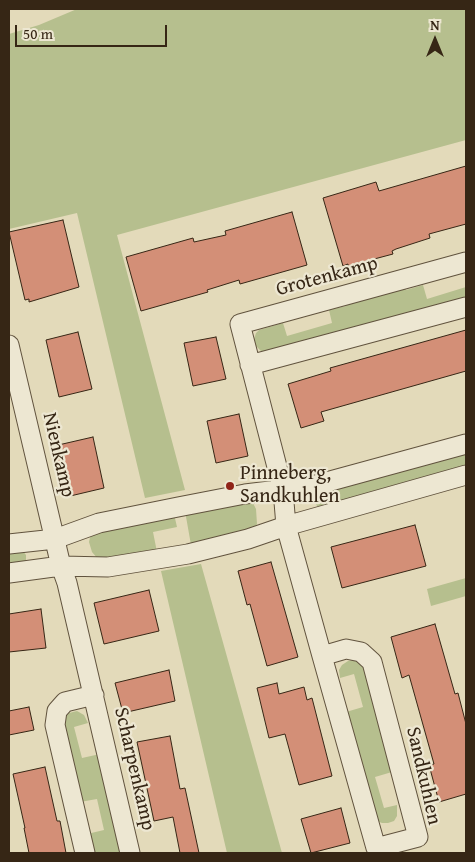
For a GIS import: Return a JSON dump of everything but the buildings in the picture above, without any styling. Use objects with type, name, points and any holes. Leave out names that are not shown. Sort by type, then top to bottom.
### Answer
[{"type":"street","name":"Grotenkamp","points":[[286,526],[283,490],[240,324],[466,262]]},
{"type":"street","points":[[250,366],[466,307]]},
{"type":"street","name":"Nienkamp","points":[[9,345],[13,384],[61,566]]},
{"type":"street","points":[[9,544],[55,538],[99,522],[245,494],[312,486],[466,444]]},
{"type":"street","points":[[9,573],[61,566],[108,567],[179,555],[248,539],[286,526],[466,475]]},
{"type":"street","name":"Sandkuhlen","points":[[286,526],[322,656],[376,848],[418,837],[372,662],[361,652],[346,649],[322,656]]},
{"type":"street","name":"Scharpenkamp","points":[[61,566],[67,583],[94,695],[130,853]]},
{"type":"street","name":"Scharpenkamp","points":[[85,853],[55,725],[57,711],[65,702],[94,695]]},
{"type":"green space","points":[[77,9],[466,9],[466,140],[117,235],[185,490],[145,498],[77,213],[9,229],[9,34],[39,25]]},
{"type":"green space","points":[[404,285],[406,290],[423,285],[427,299],[466,287],[466,300],[268,354],[256,346],[254,339],[259,330],[283,323],[287,336],[332,323],[329,310],[346,306],[344,300]]},
{"type":"green space","points":[[466,449],[466,469],[318,507],[313,498],[316,492]]},
{"type":"green space","points":[[247,499],[253,503],[256,509],[257,524],[253,530],[191,545],[185,511]]},
{"type":"green space","points":[[174,514],[177,527],[153,532],[157,552],[98,559],[92,552],[89,542],[91,533]]},
{"type":"green space","points":[[9,549],[22,550],[26,555],[24,565],[9,569]]},
{"type":"green space","points":[[201,564],[282,853],[227,853],[161,571]]},
{"type":"green space","points":[[466,578],[466,596],[431,606],[427,589]]},
{"type":"green space","points":[[355,660],[365,670],[392,769],[392,772],[375,777],[384,808],[397,805],[397,816],[394,821],[388,823],[377,821],[346,712],[363,707],[354,674],[340,678],[339,670],[342,665],[348,661]]},
{"type":"green space","points":[[77,711],[84,715],[88,723],[74,727],[82,758],[100,754],[120,846],[119,853],[92,853],[87,834],[104,830],[97,799],[80,802],[63,719],[69,713]]},
{"type":"place","name":"Pinneberg, Sandkuhlen","points":[[230,486]]}]
